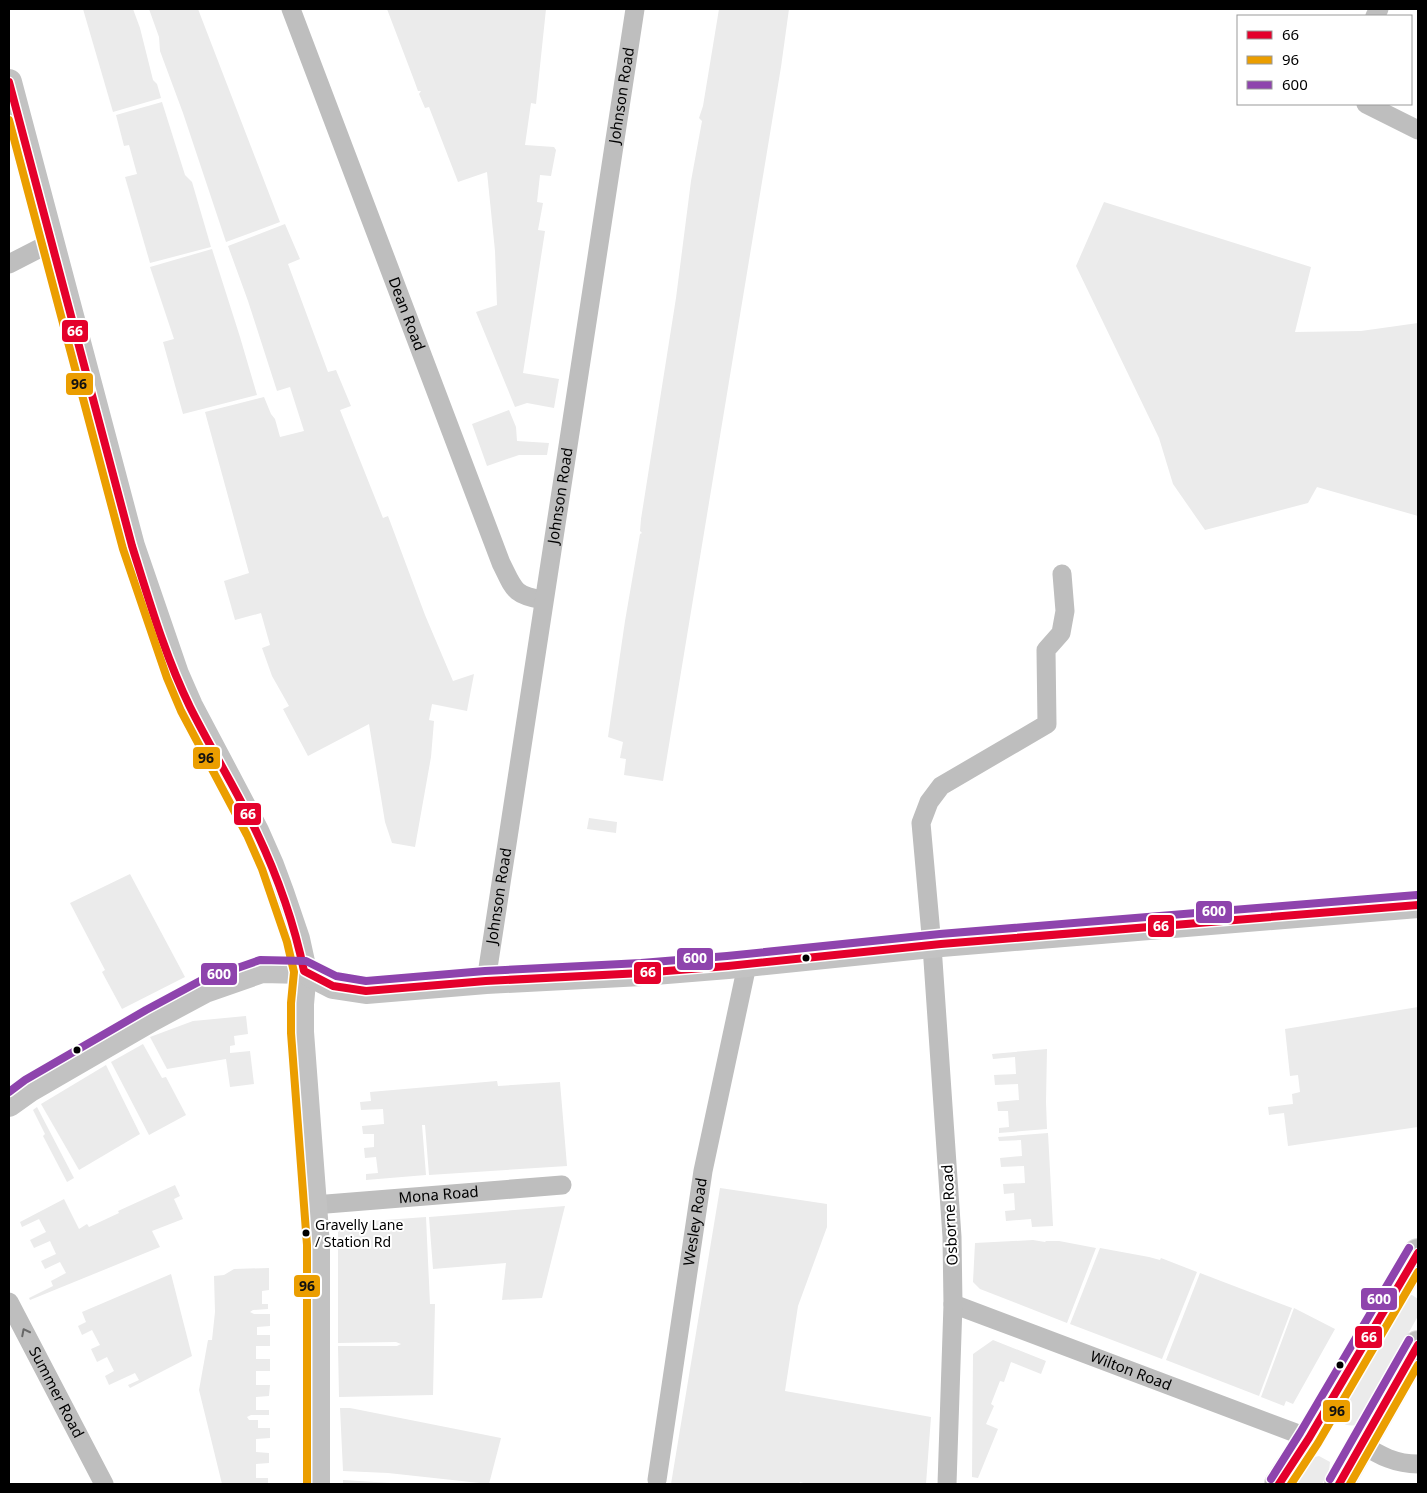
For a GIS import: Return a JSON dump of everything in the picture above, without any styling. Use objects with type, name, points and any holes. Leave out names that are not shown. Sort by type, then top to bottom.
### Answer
[{"type":"main road","points":[[9,82],[50,243],[132,546],[170,661],[190,706],[256,831],[271,865],[297,939],[304,971],[301,1032],[317,1264],[318,1484]]},
{"type":"main road","points":[[9,1104],[30,1089],[119,1036],[205,990],[262,970],[304,971],[332,986],[366,991],[486,981],[642,973],[747,965],[932,946],[1418,905]]},
{"type":"main road","points":[[1279,1484],[1366,1338],[1416,1265]]},
{"type":"main road","points":[[1339,1484],[1418,1345]]},
{"type":"street","name":"Dean Road","points":[[291,9],[501,563],[519,594],[543,600]]},
{"type":"street","name":"Johnson Road","points":[[486,981],[543,600],[636,9]]},
{"type":"street","points":[[1368,105],[1418,130]]},
{"type":"street","points":[[9,264],[50,243]]},
{"type":"street","name":"Osborne Road","points":[[947,1484],[953,1304],[952,1237],[932,946],[921,823],[929,802],[942,786],[1047,724],[1046,650],[1061,633],[1065,611],[1062,574]]},
{"type":"street","name":"Wesley Road","points":[[657,1480],[703,1171],[747,965]]},
{"type":"street","name":"Mona Road","points":[[314,1205],[562,1185]]},
{"type":"street","name":"Summer Road","points":[[9,1302],[104,1484]]},
{"type":"street","name":"Wilton Road","points":[[953,1304],[1308,1438]]},
{"type":"street","points":[[1362,1444],[1382,1457],[1408,1464],[1418,1464]]},
{"type":"shaded area","points":[[83,9],[133,9],[140,28],[153,80],[157,84],[161,98],[113,112]]},
{"type":"shaded area","points":[[149,9],[198,9],[280,222],[226,242],[160,51],[159,37]]},
{"type":"shaded area","points":[[387,9],[546,9],[536,104],[531,103],[525,145],[554,147],[556,150],[551,176],[540,175],[537,202],[543,203],[538,230],[545,231],[523,373],[559,379],[554,408],[527,403],[515,407],[476,312],[497,305],[495,251],[487,172],[458,182],[429,107],[425,108],[419,94],[421,91],[418,91]]},
{"type":"shaded area","points":[[719,9],[789,9],[663,781],[624,775],[626,759],[620,758],[623,742],[608,737],[625,621],[640,534],[642,533],[640,531],[641,519],[676,298],[691,181],[702,121],[699,118],[703,106]]},
{"type":"shaded area","points":[[162,102],[185,175],[192,182],[211,247],[150,263],[125,177],[137,174],[129,145],[124,146],[116,115]]},
{"type":"shaded area","points":[[1104,202],[1311,267],[1295,332],[1361,331],[1418,323],[1418,516],[1317,487],[1308,503],[1205,530],[1173,484],[1159,438],[1076,266]]},
{"type":"shaded area","points":[[285,224],[300,259],[288,264],[328,372],[336,370],[351,406],[340,410],[383,518],[388,516],[425,615],[453,681],[474,674],[467,711],[432,704],[429,720],[434,721],[431,757],[415,847],[392,843],[385,822],[369,724],[308,756],[283,709],[289,706],[272,676],[262,648],[270,645],[261,613],[235,620],[224,581],[249,573],[205,412],[264,397],[275,419],[280,437],[304,431],[290,387],[277,391],[228,246]]},
{"type":"shaded area","points":[[212,249],[257,395],[183,414],[163,342],[174,339],[150,267]]},
{"type":"shaded area","points":[[509,410],[516,427],[517,441],[549,443],[547,455],[519,455],[487,466],[472,424]]},
{"type":"shaded area","points":[[589,818],[617,822],[616,833],[587,829]]},
{"type":"shaded area","points":[[130,874],[185,977],[122,1009],[102,972],[105,970],[70,903]]},
{"type":"shaded area","points":[[1418,1007],[1418,1127],[1288,1146],[1284,1113],[1269,1115],[1268,1107],[1293,1104],[1292,1094],[1300,1092],[1298,1075],[1290,1076],[1285,1029]]},
{"type":"shaded area","points":[[246,1016],[248,1034],[234,1036],[235,1045],[230,1046],[230,1053],[250,1051],[254,1084],[230,1087],[226,1059],[167,1069],[150,1037],[193,1021]]},
{"type":"shaded area","points":[[143,1044],[162,1078],[166,1077],[186,1115],[149,1135],[111,1062]]},
{"type":"shaded area","points":[[1047,1049],[1047,1129],[999,1133],[999,1128],[1009,1127],[1008,1111],[998,1111],[997,1102],[1019,1100],[1018,1084],[995,1085],[994,1075],[1016,1074],[1015,1057],[993,1059],[992,1054]]},
{"type":"shaded area","points":[[106,1065],[140,1134],[79,1170],[41,1104]]},
{"type":"shaded area","points":[[497,1081],[498,1086],[560,1082],[567,1166],[429,1175],[425,1125],[422,1125],[426,1175],[366,1180],[366,1174],[378,1173],[376,1157],[365,1158],[364,1148],[374,1147],[374,1134],[363,1134],[362,1126],[384,1124],[383,1109],[361,1110],[360,1102],[371,1101],[370,1092]]},
{"type":"shaded area","points":[[37,1107],[74,1178],[67,1182],[43,1136],[45,1134],[33,1110]]},
{"type":"shaded area","points":[[1048,1133],[1053,1226],[1032,1227],[1031,1219],[1006,1221],[1005,1211],[1015,1210],[1014,1193],[1004,1194],[1003,1184],[1025,1183],[1024,1166],[1001,1167],[1000,1158],[1022,1156],[1021,1140],[999,1141],[998,1137]]},
{"type":"shaded area","points":[[175,1185],[180,1196],[174,1199],[183,1219],[152,1231],[160,1247],[30,1300],[29,1298],[53,1286],[51,1281],[66,1273],[60,1262],[45,1269],[41,1261],[56,1254],[50,1241],[34,1248],[30,1240],[46,1232],[39,1219],[22,1227],[20,1222],[64,1199],[79,1229],[87,1224],[89,1227],[119,1213],[118,1211]]},
{"type":"shaded area","points":[[720,1188],[827,1204],[827,1227],[798,1306],[785,1391],[931,1417],[926,1484],[807,1484],[800,1482],[799,1484],[671,1484]]},
{"type":"shaded area","points":[[565,1206],[542,1298],[502,1300],[506,1263],[433,1269],[429,1217]]},
{"type":"shaded area","points":[[426,1217],[430,1304],[435,1304],[433,1395],[339,1397],[338,1346],[397,1346],[401,1344],[396,1342],[338,1343],[338,1222]]},
{"type":"shaded area","points":[[1033,1240],[1045,1242],[1059,1241],[1096,1248],[1067,1323],[980,1289],[973,1282],[975,1243]]},
{"type":"shaded area","points":[[1100,1248],[1160,1260],[1161,1258],[1197,1272],[1162,1359],[1070,1324]]},
{"type":"shaded area","points":[[269,1268],[269,1290],[262,1291],[262,1304],[268,1304],[268,1309],[250,1312],[254,1314],[270,1314],[270,1326],[257,1327],[257,1335],[270,1335],[270,1346],[256,1346],[256,1359],[270,1359],[270,1371],[256,1371],[256,1385],[270,1385],[269,1396],[256,1397],[256,1410],[269,1410],[269,1415],[251,1415],[247,1417],[249,1420],[258,1420],[258,1428],[270,1428],[270,1438],[256,1439],[256,1452],[269,1453],[269,1463],[256,1464],[256,1478],[268,1478],[268,1484],[222,1484],[199,1390],[208,1340],[212,1340],[215,1312],[214,1276],[224,1275],[234,1269]]},
{"type":"shaded area","points":[[1200,1273],[1292,1308],[1259,1396],[1166,1360]]},
{"type":"shaded area","points":[[171,1274],[192,1356],[130,1388],[128,1385],[139,1380],[135,1373],[109,1385],[105,1376],[114,1371],[107,1357],[97,1362],[91,1349],[100,1345],[92,1330],[82,1335],[78,1326],[86,1322],[82,1312]]},
{"type":"shaded area","points":[[1412,1295],[1418,1299],[1418,1316],[1357,1425],[1343,1424],[1335,1413],[1406,1296]]},
{"type":"shaded area","points":[[1294,1308],[1335,1329],[1293,1404],[1286,1401],[1284,1406],[1261,1397]]},
{"type":"shaded area","points":[[993,1340],[1046,1361],[1041,1374],[1011,1362],[1004,1382],[1000,1381],[991,1404],[994,1406],[986,1424],[998,1429],[978,1478],[972,1477],[973,1354]]},
{"type":"shaded area","points":[[340,1408],[350,1408],[501,1438],[489,1484],[388,1473],[343,1471]]},
{"type":"shaded area","points":[[1319,1456],[1330,1462],[1329,1472],[1322,1484],[1295,1484],[1311,1458]]},
{"type":"shaded area","points":[[343,1480],[407,1484],[343,1484]]},
{"type":"transit line","name":"66","points":[[9,82],[132,546],[158,628],[190,707],[264,848],[290,917],[304,971],[333,986],[366,991],[486,981],[642,973],[728,966],[941,944],[1418,905]]},
{"type":"transit line","name":"96","points":[[9,120],[123,549],[167,678],[181,711],[247,835],[262,869],[287,942],[294,972],[291,1033],[307,1245],[307,1484]]},
{"type":"transit line","name":"600","points":[[9,1092],[25,1080],[200,981],[260,960],[306,961],[336,976],[366,981],[485,971],[641,963],[727,956],[940,934],[1417,895]]},
{"type":"transit line","name":"600","points":[[1271,1479],[1409,1248]]},
{"type":"transit line","name":"66","points":[[1279,1484],[1309,1438],[1418,1253]]},
{"type":"transit line","name":"96","points":[[1291,1484],[1318,1443],[1418,1272]]},
{"type":"transit line","name":"600","points":[[1330,1479],[1409,1340]]},
{"type":"transit line","name":"66","points":[[1339,1484],[1418,1345]]},
{"type":"transit line","name":"96","points":[[1350,1484],[1418,1365]]},
{"type":"place","name":"Gravelly Lane / Station Rd","points":[[306,1233]]}]
